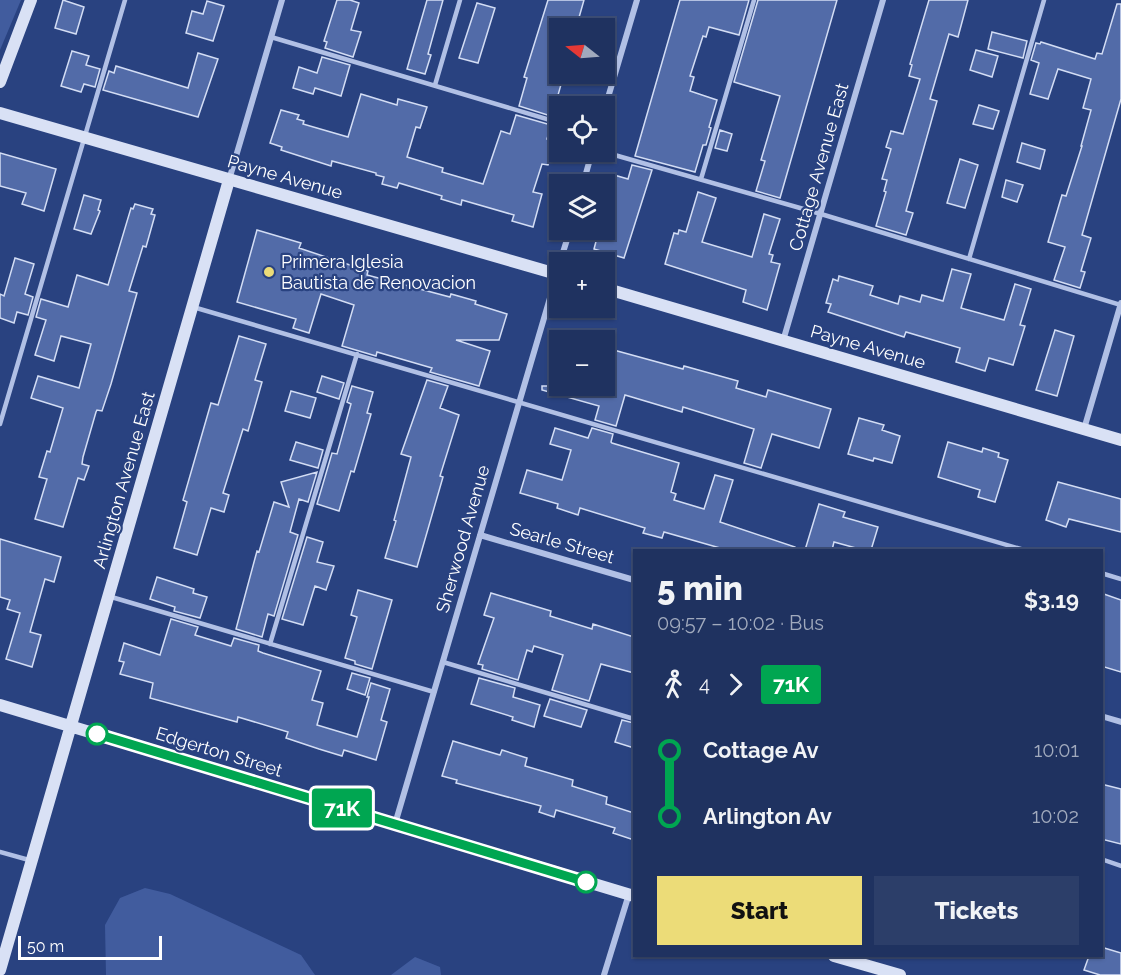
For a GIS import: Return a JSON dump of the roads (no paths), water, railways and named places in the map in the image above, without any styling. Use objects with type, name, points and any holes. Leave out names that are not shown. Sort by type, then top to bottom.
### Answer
[{"type":"street","points":[[0,82],[31,0]]},
{"type":"street","name":"Arlington Avenue East","points":[[0,970],[282,0]]},
{"type":"street","points":[[608,96],[637,0]]},
{"type":"street","name":"Cottage Avenue East","points":[[783,341],[883,0]]},
{"type":"street","name":"Payne Avenue","points":[[0,113],[229,180],[549,266]]},
{"type":"street","name":"Payne Avenue","points":[[615,291],[1121,440]]},
{"type":"street","name":"Sherwood Avenue","points":[[395,824],[549,302]]},
{"type":"street","points":[[1084,429],[1121,304]]},
{"type":"street","name":"Searle Street","points":[[480,535],[633,580]]},
{"type":"street","name":"Edgerton Street","points":[[0,705],[632,895]]},
{"type":"street","points":[[1103,717],[1121,722]]},
{"type":"street","points":[[604,975],[632,895]]},
{"type":"street","points":[[837,957],[900,975]]},
{"type":"lane","points":[[0,424],[124,0]]},
{"type":"lane","points":[[435,85],[460,0]]},
{"type":"lane","points":[[701,179],[754,0]]},
{"type":"lane","points":[[969,259],[1044,0]]},
{"type":"lane","points":[[271,37],[549,120]]},
{"type":"lane","points":[[615,155],[1121,304]]},
{"type":"lane","points":[[193,307],[1021,549]]},
{"type":"lane","points":[[270,644],[357,354]]},
{"type":"lane","points":[[1103,574],[1121,579]]},
{"type":"lane","points":[[108,596],[434,692]]},
{"type":"lane","points":[[443,662],[633,719]]},
{"type":"lane","points":[[0,852],[32,861]]},
{"type":"lane","points":[[1103,861],[1121,866]]},
{"type":"place","name":"Primera Iglesia Bautista de Renovacion","points":[[269,272]]}]
